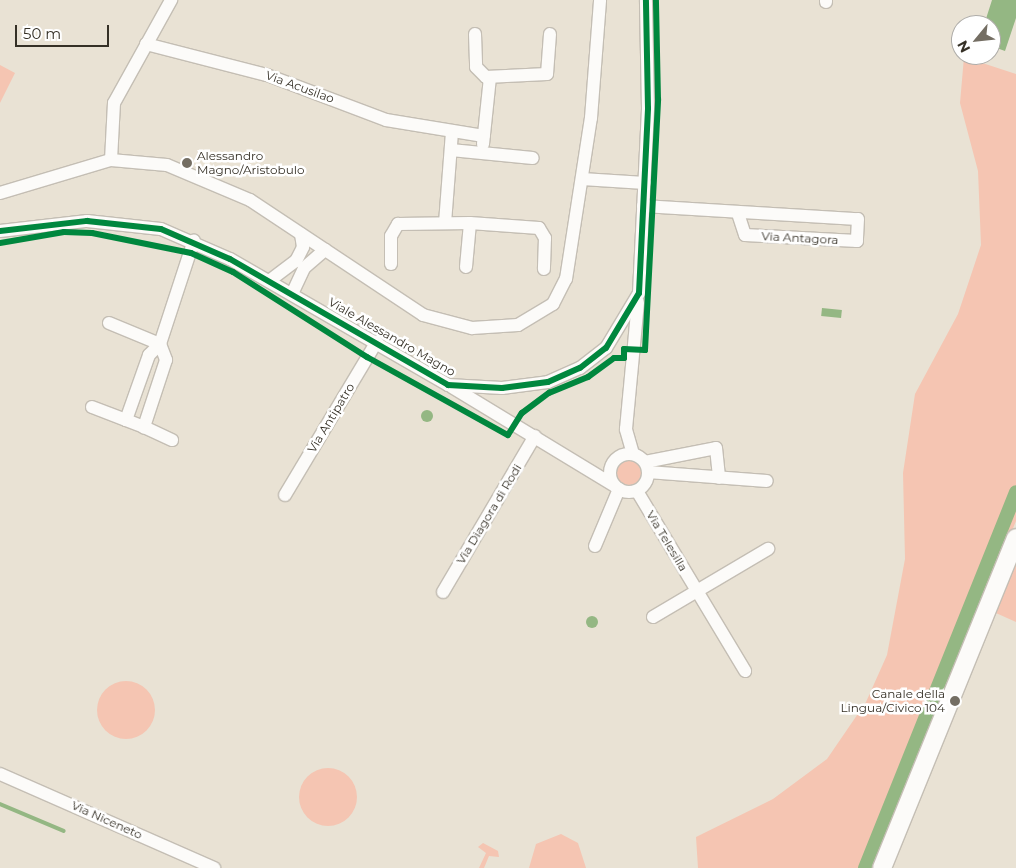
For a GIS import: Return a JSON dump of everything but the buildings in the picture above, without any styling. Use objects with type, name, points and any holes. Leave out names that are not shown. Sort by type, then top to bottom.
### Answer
[{"type":"street","points":[[111,160],[114,103],[171,0]]},
{"type":"street","points":[[0,193],[111,160],[156,162],[187,170],[250,200],[423,315],[472,328],[513,327],[541,314],[563,290],[582,179],[600,0]]},
{"type":"street","name":"Viale Alessandro Magno","points":[[0,231],[68,222],[127,222],[194,240],[376,340],[448,385],[514,387],[572,372],[612,342],[639,293],[648,108],[646,0]]},
{"type":"street","points":[[475,34],[477,70],[490,77],[547,74],[550,34]]},
{"type":"street","name":"Via Acusilao","points":[[146,44],[267,74],[386,120],[484,136]]},
{"type":"street","points":[[482,153],[490,77]]},
{"type":"street","points":[[445,223],[452,131]]},
{"type":"street","points":[[451,150],[533,158]]},
{"type":"street","points":[[582,179],[644,183]]},
{"type":"street","name":"Via Antagora","points":[[643,206],[858,219],[857,241],[746,235],[738,213]]},
{"type":"street","points":[[391,264],[395,227],[407,222],[470,223],[539,228],[545,238],[544,269]]},
{"type":"street","points":[[466,267],[470,223]]},
{"type":"street","points":[[269,280],[296,261],[303,246],[301,234]]},
{"type":"street","points":[[126,420],[150,355],[160,344],[194,240]]},
{"type":"street","points":[[292,294],[304,268],[325,250]]},
{"type":"street","points":[[639,293],[626,429],[633,454],[647,467],[719,478],[767,481]]},
{"type":"street","points":[[109,323],[160,344],[166,360],[144,427]]},
{"type":"street","name":"Via Antipatro","points":[[285,495],[376,340]]},
{"type":"street","points":[[448,385],[617,487],[637,491],[647,467]]},
{"type":"street","points":[[92,407],[172,440]]},
{"type":"street","name":"Via Diagora di Rodi","points":[[443,592],[535,436]]},
{"type":"street","points":[[647,467],[716,448],[719,478]]},
{"type":"street","points":[[595,546],[617,487],[611,466],[623,454],[633,454]]},
{"type":"street","name":"Via Telesilla","points":[[637,491],[745,671]]},
{"type":"street","points":[[882,868],[1016,538]]},
{"type":"street","points":[[653,617],[768,549]]},
{"type":"street","name":"Via Niceneto","points":[[0,774],[214,868]]},
{"type":"shaded area","points":[[992,0],[1016,0],[1016,18],[1005,51],[1001,50],[1001,15],[987,15]]},
{"type":"shaded area","points":[[0,65],[15,73],[0,103]]},
{"type":"shaded area","points":[[963,65],[988,65],[1016,74],[1016,521],[875,868],[698,868],[696,837],[773,799],[827,759],[866,702],[887,655],[905,559],[903,473],[915,394],[958,314],[981,245],[978,171],[960,103]]},
{"type":"shaded area","points":[[822,308],[842,310],[841,318],[821,316]]},
{"type":"shaded area","points":[[429,410],[432,411],[432,421],[425,422],[422,421],[421,414],[422,411]]},
{"type":"shaded area","points":[[629,461],[634,462],[640,468],[640,478],[634,484],[629,485],[624,484],[618,478],[617,473],[618,468],[624,462]]},
{"type":"shaded area","points":[[1016,538],[1016,622],[987,609]]},
{"type":"shaded area","points":[[590,616],[594,616],[598,622],[594,628],[590,628],[586,624],[586,620]]},
{"type":"shaded area","points":[[120,681],[132,681],[147,689],[155,704],[155,716],[147,731],[132,739],[120,739],[105,731],[97,716],[97,704],[105,689]]},
{"type":"shaded area","points":[[322,768],[334,768],[349,776],[357,791],[357,803],[349,818],[334,826],[322,826],[307,818],[299,803],[299,791],[307,776]]},
{"type":"shaded area","points":[[561,834],[578,843],[586,868],[529,868],[536,844]]},
{"type":"shaded area","points":[[483,843],[498,851],[499,857],[489,856],[484,868],[479,868],[486,853],[478,847]]},
{"type":"waterway","points":[[865,868],[1016,492]]},
{"type":"waterway","points":[[0,804],[64,831]]},
{"type":"cycle path","points":[[0,231],[87,221],[161,229],[230,259],[448,385],[502,388],[548,382],[580,368],[606,348],[639,293],[648,108],[646,0]]},
{"type":"cycle path","points":[[0,243],[64,232],[92,233],[191,253],[233,272],[367,357],[508,435],[522,413],[549,393],[588,377],[614,358],[624,358],[624,349],[645,350],[658,99],[656,0]]},
{"type":"place","name":"Alessandro Magno/Aristobulo","points":[[187,163]]},
{"type":"place","name":"Canale della Lingua/Civico 104","points":[[955,701]]}]
